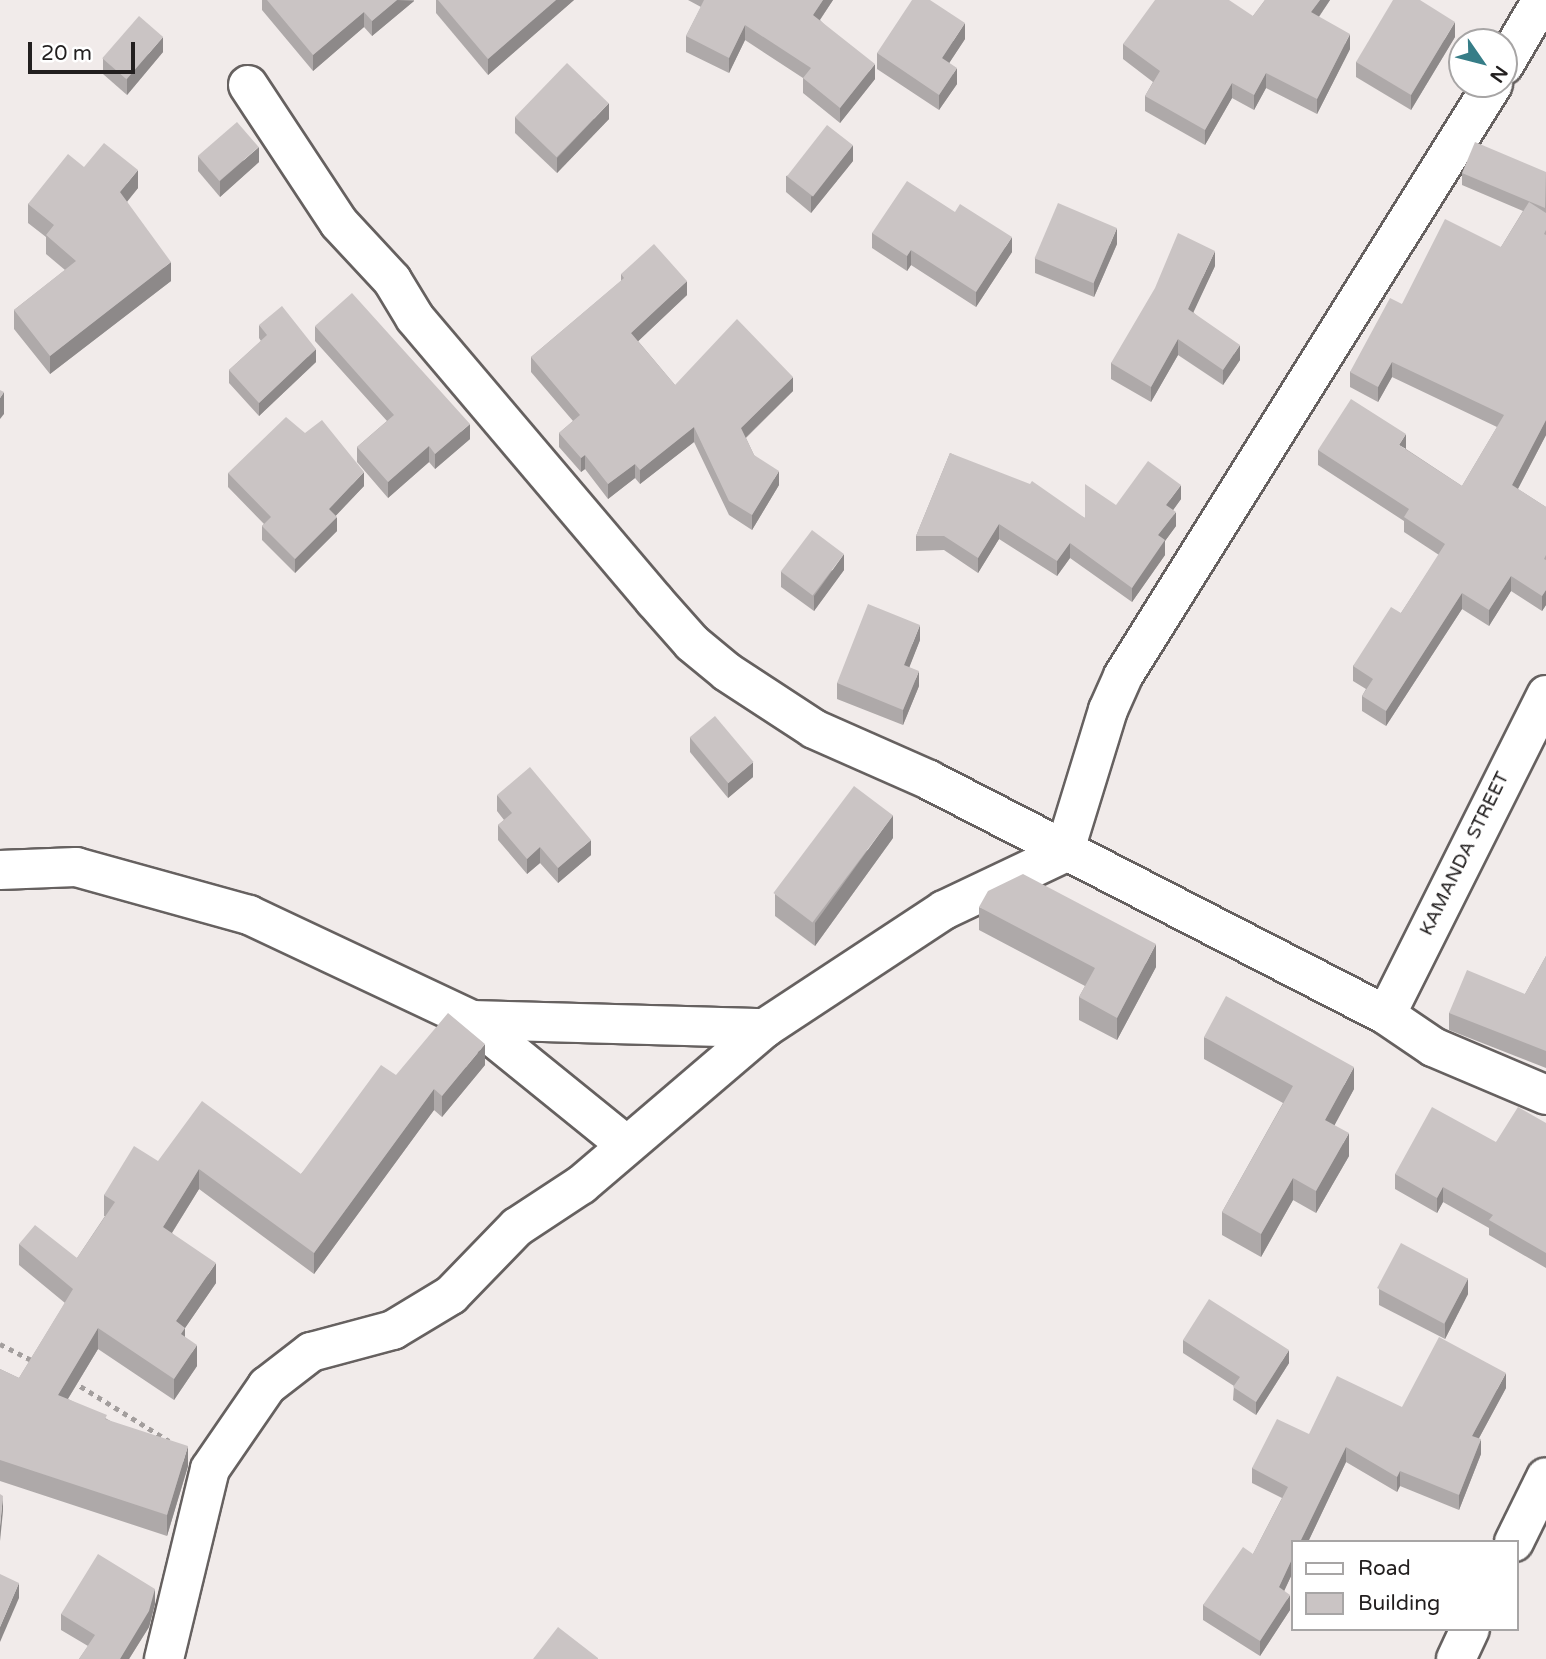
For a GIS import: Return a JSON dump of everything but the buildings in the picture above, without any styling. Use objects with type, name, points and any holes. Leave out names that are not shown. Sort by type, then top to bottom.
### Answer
[{"type":"street","points":[[1518,41],[1542,0]]},
{"type":"street","points":[[248,85],[339,223],[392,280],[415,318],[692,643],[758,695],[814,729],[929,780],[1064,853],[1386,1015],[1433,1047],[1546,1095]]},
{"type":"street","points":[[164,1659],[210,1469],[267,1386],[311,1352],[393,1329],[451,1295],[517,1227],[581,1185],[625,1144],[765,1028],[944,910],[1064,853],[1108,710],[1123,676],[1484,98]]},
{"type":"street","name":"KAMANDA STREET","points":[[1386,1015],[1546,695]]},
{"type":"street","points":[[0,870],[76,867],[248,915],[472,1020],[625,1144]]},
{"type":"street","points":[[472,1020],[765,1028]]},
{"type":"street","points":[[1515,1540],[1546,1477]]},
{"type":"street","points":[[1456,1659],[1469,1631]]},
{"type":"path","points":[[0,1344],[37,1363]]},
{"type":"path","points":[[62,1375],[99,1394],[210,1469]]}]
